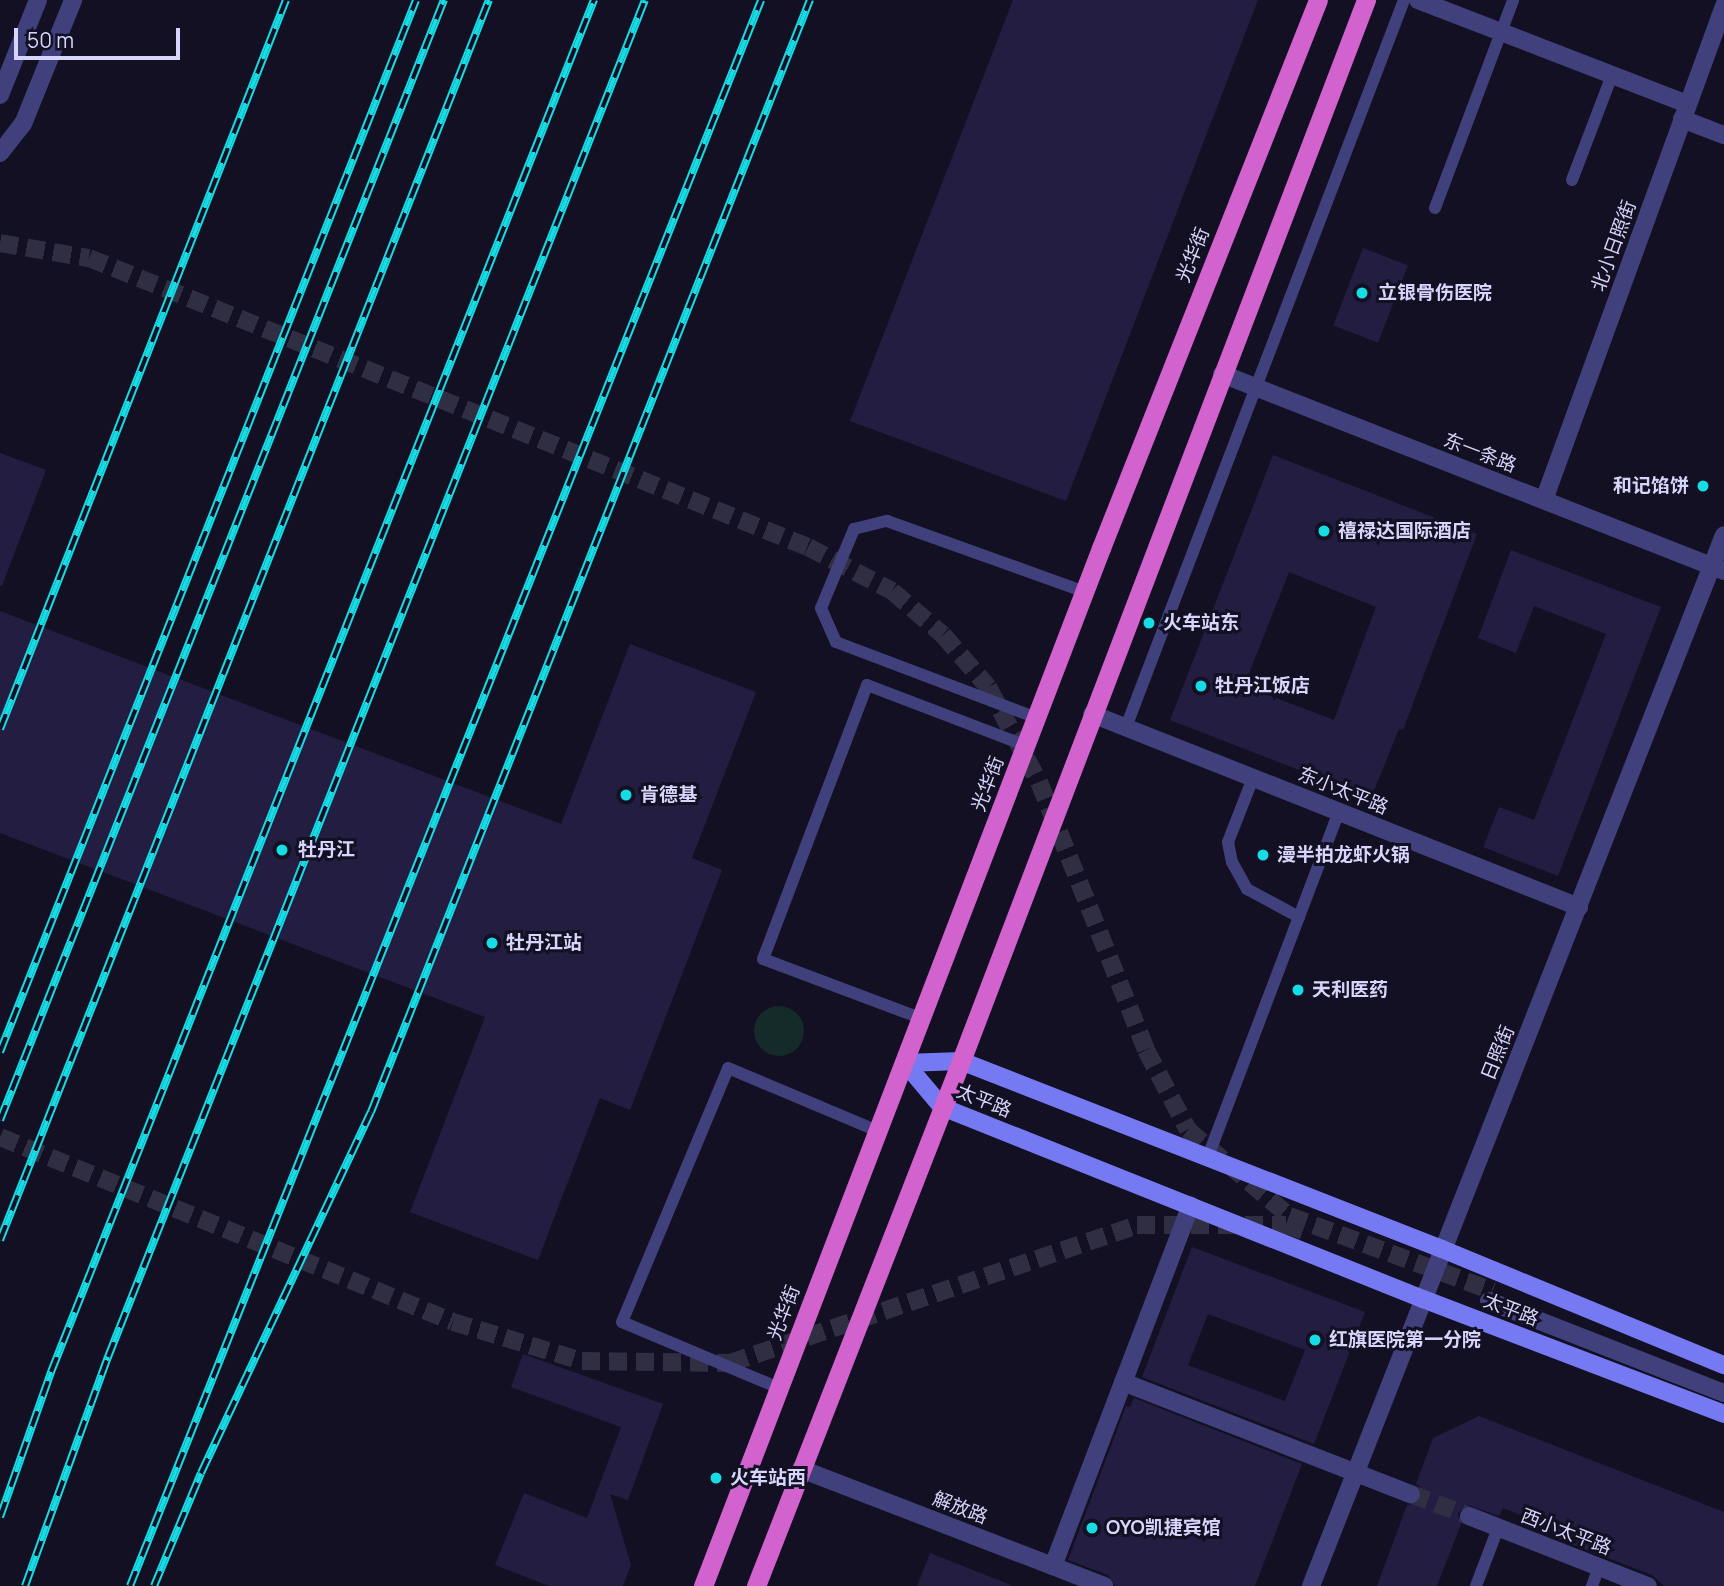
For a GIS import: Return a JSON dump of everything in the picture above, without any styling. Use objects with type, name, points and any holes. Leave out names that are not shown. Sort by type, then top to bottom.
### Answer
[{"type":"highway","name":"光华街","points":[[703,1586],[1085,592],[1318,0]]},
{"type":"highway","points":[[756,1586],[961,1060],[1366,0]]},
{"type":"main road","name":"太平路","points":[[905,1063],[961,1060],[1442,1250],[1724,1365]]},
{"type":"main road","name":"太平路","points":[[905,1063],[942,1107],[1423,1299],[1724,1414]]},
{"type":"street","points":[[0,95],[38,0]]},
{"type":"street","points":[[0,153],[23,124],[73,0]]},
{"type":"street","points":[[1419,0],[1612,75],[1724,135]]},
{"type":"street","name":"北小日照街","points":[[1545,500],[1724,6]]},
{"type":"street","name":"东一条路","points":[[1222,374],[1718,568]]},
{"type":"street","name":"日照街","points":[[1311,1586],[1578,908],[1718,568],[1724,535]]},
{"type":"street","name":"东小太平路","points":[[1092,714],[1578,908]]},
{"type":"street","points":[[1053,1566],[1192,1205]]},
{"type":"street","points":[[1724,1383],[1491,1296],[1724,1394]]},
{"type":"street","points":[[1123,1382],[1411,1494]]},
{"type":"street","name":"解放路","points":[[801,1469],[1104,1586]]},
{"type":"street","name":"西小太平路","points":[[1469,1516],[1648,1586]]},
{"type":"lane","points":[[1126,727],[1404,0]]},
{"type":"lane","points":[[1435,208],[1513,0]]},
{"type":"lane","points":[[1572,180],[1612,75]]},
{"type":"lane","points":[[1037,718],[836,642],[821,608],[854,529],[887,520],[1085,592]]},
{"type":"lane","points":[[923,1019],[763,958],[867,685],[1027,746]]},
{"type":"lane","points":[[1253,778],[1228,842],[1232,862],[1247,889],[1299,917]]},
{"type":"lane","points":[[1207,1159],[1339,812]]},
{"type":"lane","points":[[779,1388],[622,1322],[728,1068],[878,1131]]},
{"type":"lane","points":[[1476,1586],[1498,1528]]},
{"type":"lane","points":[[1592,1586],[1600,1567]]},
{"type":"green space","points":[[779,1006],[797,1013],[804,1031],[797,1049],[779,1056],[761,1049],[754,1031],[761,1013]]},
{"type":"building","points":[[1013,0],[1258,0],[1066,501],[850,421]]},
{"type":"building","points":[[1363,248],[1408,265],[1378,343],[1333,325]]},
{"type":"building","points":[[0,453],[46,470],[2,586],[0,586]]},
{"type":"building","points":[[1273,455],[1477,534],[1403,730],[1399,729],[1371,798],[1170,720]],"holes":[[[1289,572],[1376,607],[1334,720],[1244,686]]]},
{"type":"building","points":[[1511,550],[1661,607],[1558,876],[1483,847],[1499,807],[1534,820],[1606,634],[1534,606],[1516,653],[1478,638]]},
{"type":"building","name":"牡丹江站","points":[[0,611],[561,824],[630,644],[756,692],[692,858],[722,870],[630,1110],[600,1098],[538,1260],[410,1212],[485,1017],[0,833]]},
{"type":"building","name":"红旗医院第一分院","points":[[1192,1247],[1365,1312],[1314,1444],[1142,1377]],"holes":[[[1208,1314],[1305,1350],[1285,1401],[1188,1365]]]},
{"type":"building","points":[[523,1354],[663,1404],[628,1500],[610,1494],[631,1565],[623,1586],[549,1586],[495,1565],[524,1493],[587,1518],[621,1427],[511,1387]]},
{"type":"building","points":[[1134,1398],[1302,1464],[1255,1586],[1115,1586],[1108,1575],[1068,1560],[1126,1406],[1130,1407]]},
{"type":"building","points":[[1479,1416],[1724,1512],[1724,1586],[1664,1586],[1652,1575],[1553,1537],[1556,1529],[1503,1508],[1499,1516],[1468,1505],[1458,1513],[1461,1524],[1437,1586],[1377,1586],[1407,1505],[1418,1503],[1422,1497],[1420,1487],[1416,1484],[1433,1438]]},
{"type":"building","points":[[930,1553],[1011,1585],[1011,1586],[917,1586]]},
{"type":"tunnel","points":[[0,243],[89,258],[808,547],[892,591],[943,635],[988,687],[1039,782],[1146,1050],[1188,1130],[1289,1216],[1493,1291]]},
{"type":"tunnel","points":[[0,1137],[453,1322],[582,1361],[730,1363],[1137,1225],[1286,1225],[1303,1231]]},
{"type":"tunnel","points":[[1411,1494],[1469,1516]]},
{"type":"railway","points":[[0,729],[286,0]]},
{"type":"railway","points":[[0,1052],[416,0]]},
{"type":"railway","points":[[0,1120],[444,0]]},
{"type":"railway","points":[[0,1240],[489,0]]},
{"type":"railway","points":[[0,1517],[51,1372],[594,0]]},
{"type":"railway","points":[[25,1586],[108,1357],[645,0]]},
{"type":"railway","points":[[130,1586],[761,0]]},
{"type":"railway","points":[[154,1586],[201,1473],[371,1112],[810,0]]},
{"type":"place","name":"立银骨伤医院","points":[[1362,293]]},
{"type":"place","name":"和记馅饼","points":[[1703,486]]},
{"type":"place","name":"禧禄达国际酒店","points":[[1324,531]]},
{"type":"place","name":"火车站东","points":[[1149,623]]},
{"type":"place","name":"牡丹江饭店","points":[[1201,686]]},
{"type":"place","name":"肯德基","points":[[626,795]]},
{"type":"place","name":"牡丹江","points":[[282,850]]},
{"type":"place","name":"漫半拍龙虾火锅","points":[[1263,855]]},
{"type":"place","name":"牡丹江站","points":[[492,943]]},
{"type":"place","name":"天利医药","points":[[1298,990]]},
{"type":"place","name":"红旗医院第一分院","points":[[1315,1340]]},
{"type":"place","name":"火车站西","points":[[716,1478]]},
{"type":"place","name":"OYO凯捷宾馆","points":[[1092,1528]]}]
